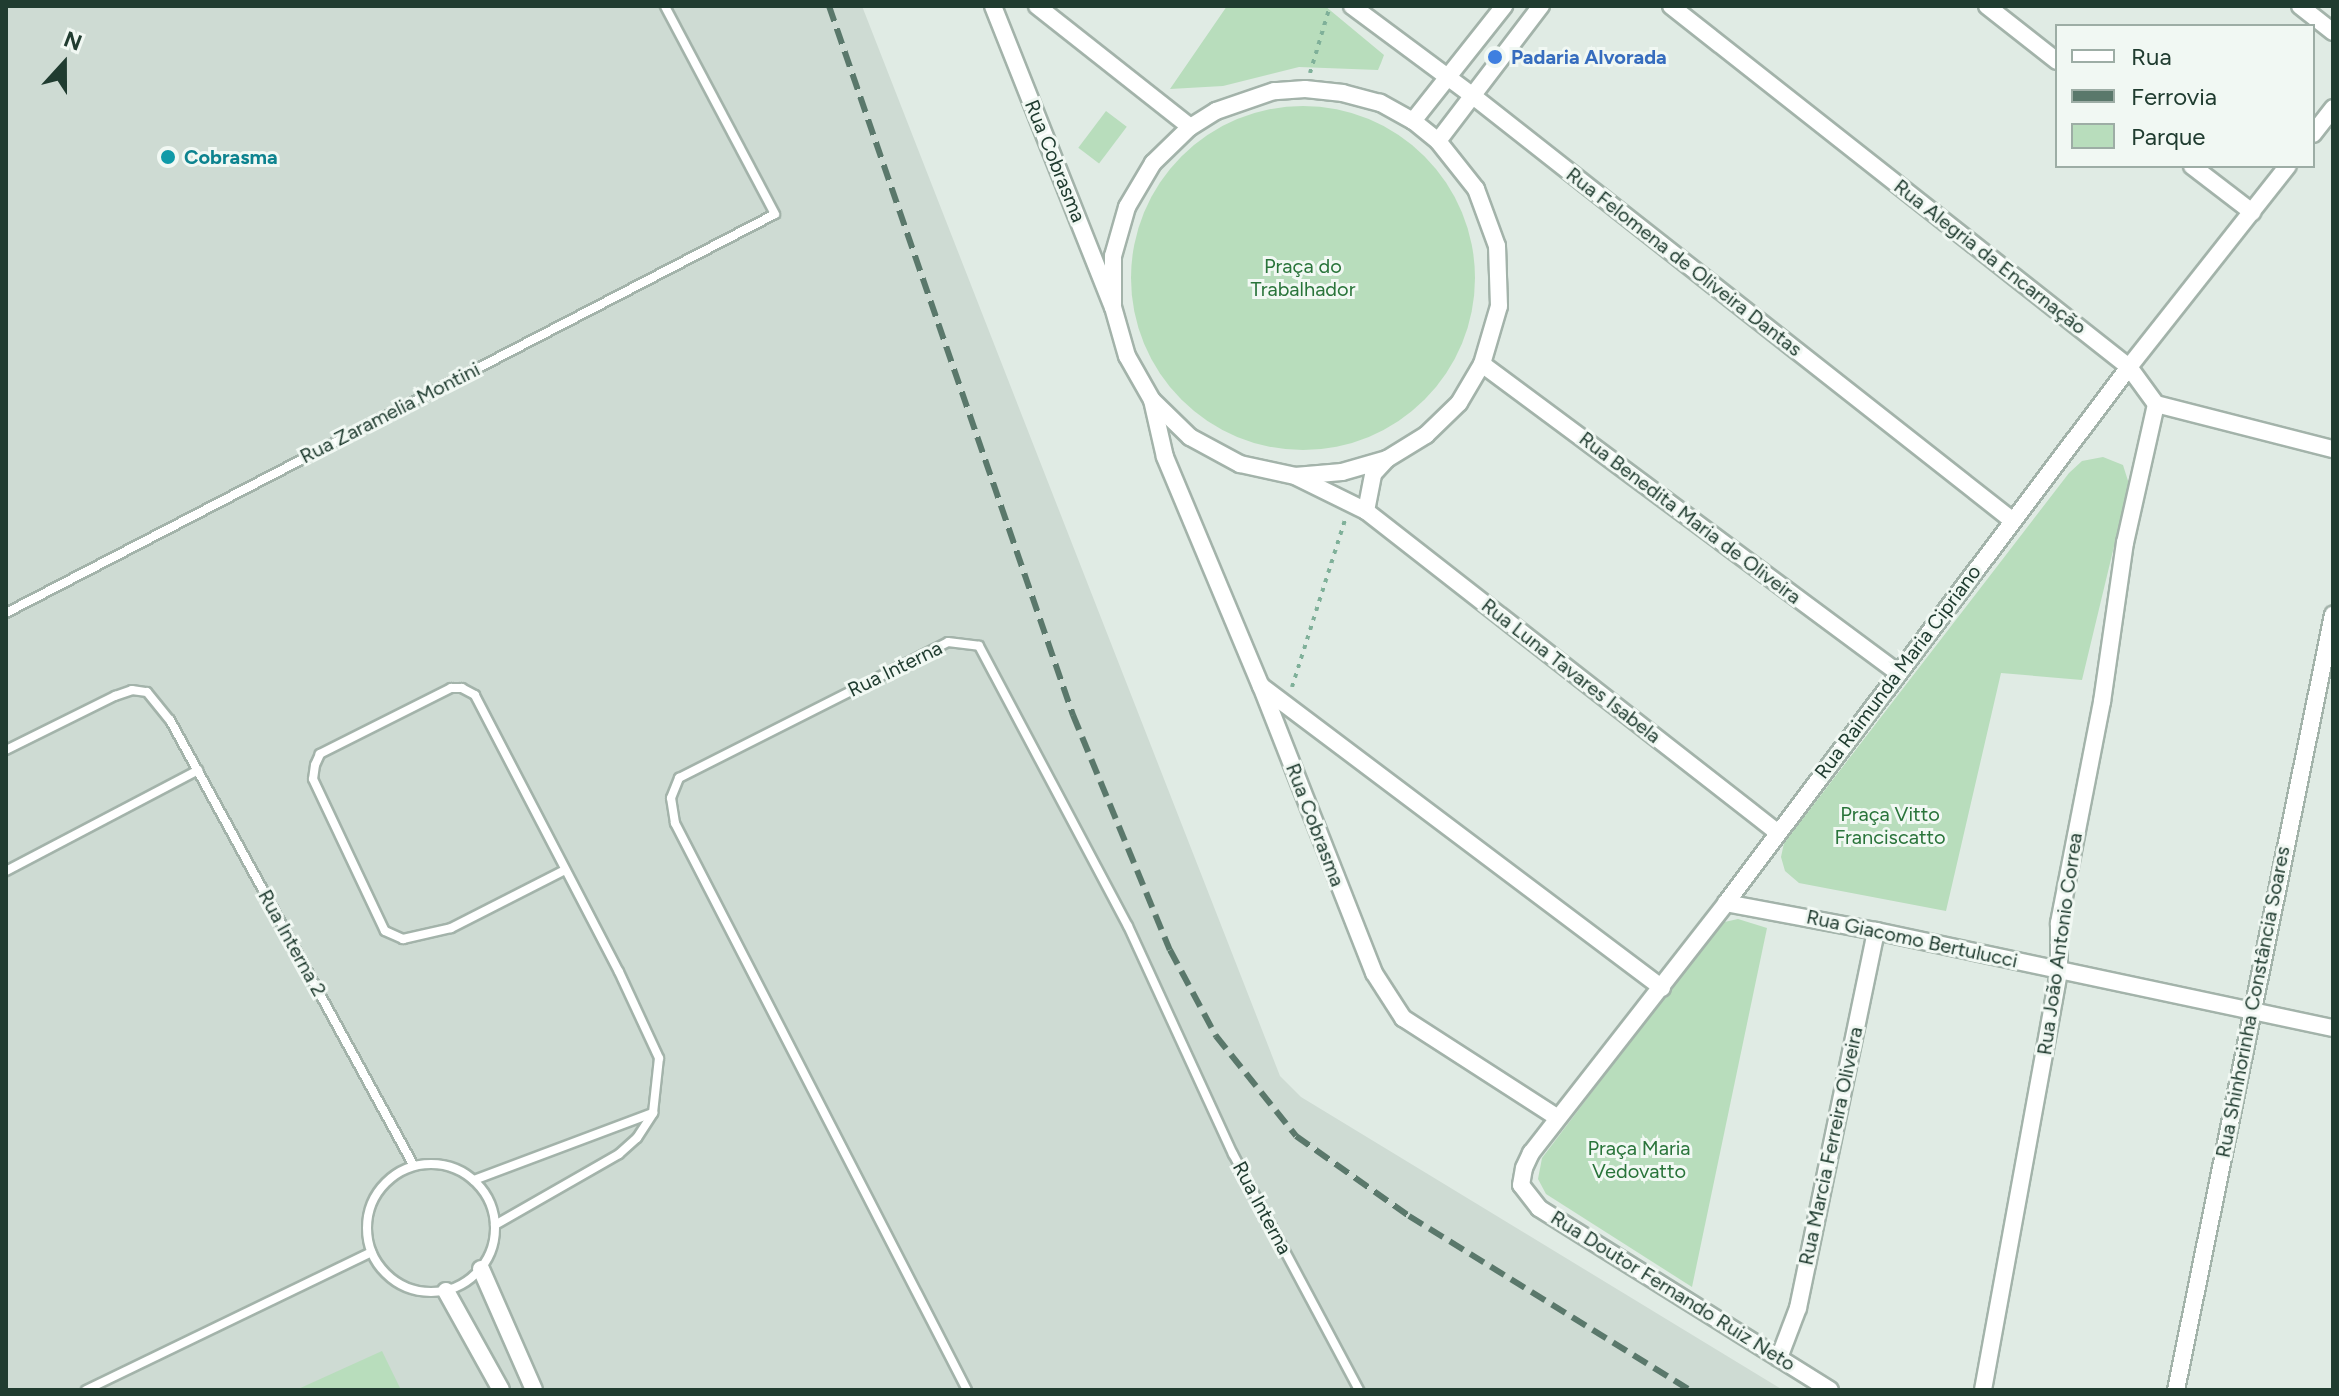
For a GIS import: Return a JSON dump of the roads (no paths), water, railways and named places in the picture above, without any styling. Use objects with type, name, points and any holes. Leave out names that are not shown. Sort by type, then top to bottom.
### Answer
[{"type":"street","points":[[1037,6],[1190,127]]},
{"type":"street","name":"Rua Felomena de Oliveira Dantas","points":[[1352,6],[1473,96],[2013,521]]},
{"type":"street","points":[[1413,121],[1504,6]]},
{"type":"street","points":[[1438,141],[1541,6]]},
{"type":"street","name":"Rua Alegria da Encarnação","points":[[1671,6],[2129,367],[2156,404]]},
{"type":"street","points":[[1987,6],[2055,59]]},
{"type":"street","points":[[2300,6],[2333,32]]},
{"type":"street","name":"Rua Cobrasma","points":[[997,9],[1113,307]]},
{"type":"street","points":[[1358,507],[1373,474],[1387,459],[1426,435],[1459,403],[1482,364],[1499,306],[1497,246],[1476,189],[1438,141],[1413,121],[1380,103],[1343,93],[1305,89],[1244,99],[1190,127],[1153,163],[1127,207],[1113,256],[1113,307],[1127,356],[1152,400],[1190,437],[1240,464],[1295,476],[1342,472],[1387,459]]},
{"type":"street","points":[[2315,131],[2333,108]]},
{"type":"street","points":[[2195,168],[2252,212]]},
{"type":"street","name":"Rua Raimunda Maria Cipriano","points":[[1521,1185],[1531,1153],[1662,988],[2129,367],[2286,168]]},
{"type":"street","name":"Rua Benedita Maria de Oliveira","points":[[1482,364],[1897,672]]},
{"type":"street","name":"Rua Cobrasma","points":[[1152,400],[1165,457],[1261,686],[1374,973],[1403,1018],[1558,1118]]},
{"type":"street","points":[[2156,404],[2333,449]]},
{"type":"street","name":"Rua João Antonio Correa","points":[[1983,1390],[2059,972],[2063,899],[2102,702],[2125,543],[2156,404]]},
{"type":"street","points":[[1165,457],[1171,449],[1190,437]]},
{"type":"street","name":"Rua Luna Tavares Isabela","points":[[1295,476],[1358,507],[1777,832]]},
{"type":"street","name":"Rua Shinhorinha Constância Soares","points":[[2176,1390],[2250,1011],[2333,615]]},
{"type":"street","points":[[1261,686],[1662,988]]},
{"type":"street","name":"Rua Giacomo Bertulucci","points":[[1726,903],[1876,931],[2333,1028]]},
{"type":"street","name":"Rua Marcia Ferreira Oliveira","points":[[1779,1358],[1798,1308],[1876,931]]},
{"type":"street","name":"Rua Doutor Fernando Ruiz Neto","points":[[1521,1185],[1539,1208],[1830,1390]]},
{"type":"street","points":[[481,1269],[534,1390]]},
{"type":"street","points":[[446,1291],[501,1390]]},
{"type":"lane","name":"Rua Zaramelia Montini","points":[[6,613],[775,214],[665,6]]},
{"type":"lane","name":"Rua Interna","points":[[967,1390],[675,823],[671,798],[679,778],[948,642],[979,646],[1128,926],[1233,1154],[1359,1390]]},
{"type":"lane","points":[[495,1225],[619,1154],[637,1138],[653,1113],[659,1058],[565,870],[475,695],[462,688],[451,688],[320,754],[315,765],[313,779],[385,931],[403,939],[451,928],[565,870]]},
{"type":"lane","name":"Rua Interna 2","points":[[6,750],[132,690],[147,692],[170,720],[414,1166]]},
{"type":"lane","points":[[6,871],[198,770]]},
{"type":"lane","points":[[474,1180],[653,1113]]},
{"type":"lane","points":[[446,1165],[474,1180],[489,1200],[495,1225],[492,1249],[481,1269],[446,1291],[416,1291],[388,1277],[371,1252],[366,1226],[373,1199],[390,1178],[414,1166],[446,1165]]},
{"type":"lane","points":[[86,1390],[371,1252]]},
{"type":"railway","points":[[829,6],[1073,715],[1170,950],[1216,1036],[1296,1136],[1409,1216],[1690,1390]]},
{"type":"place","name":"Padaria Alvorada","points":[[1495,57]]},
{"type":"place","name":"Cobrasma","points":[[168,157]]},
{"type":"park label","name":"Praça do Trabalhador","points":[[1303,278]]},
{"type":"park label","name":"Praça Vitto Franciscatto","points":[[1890,826]]},
{"type":"park label","name":"Praça Maria Vedovatto","points":[[1639,1160]]}]
